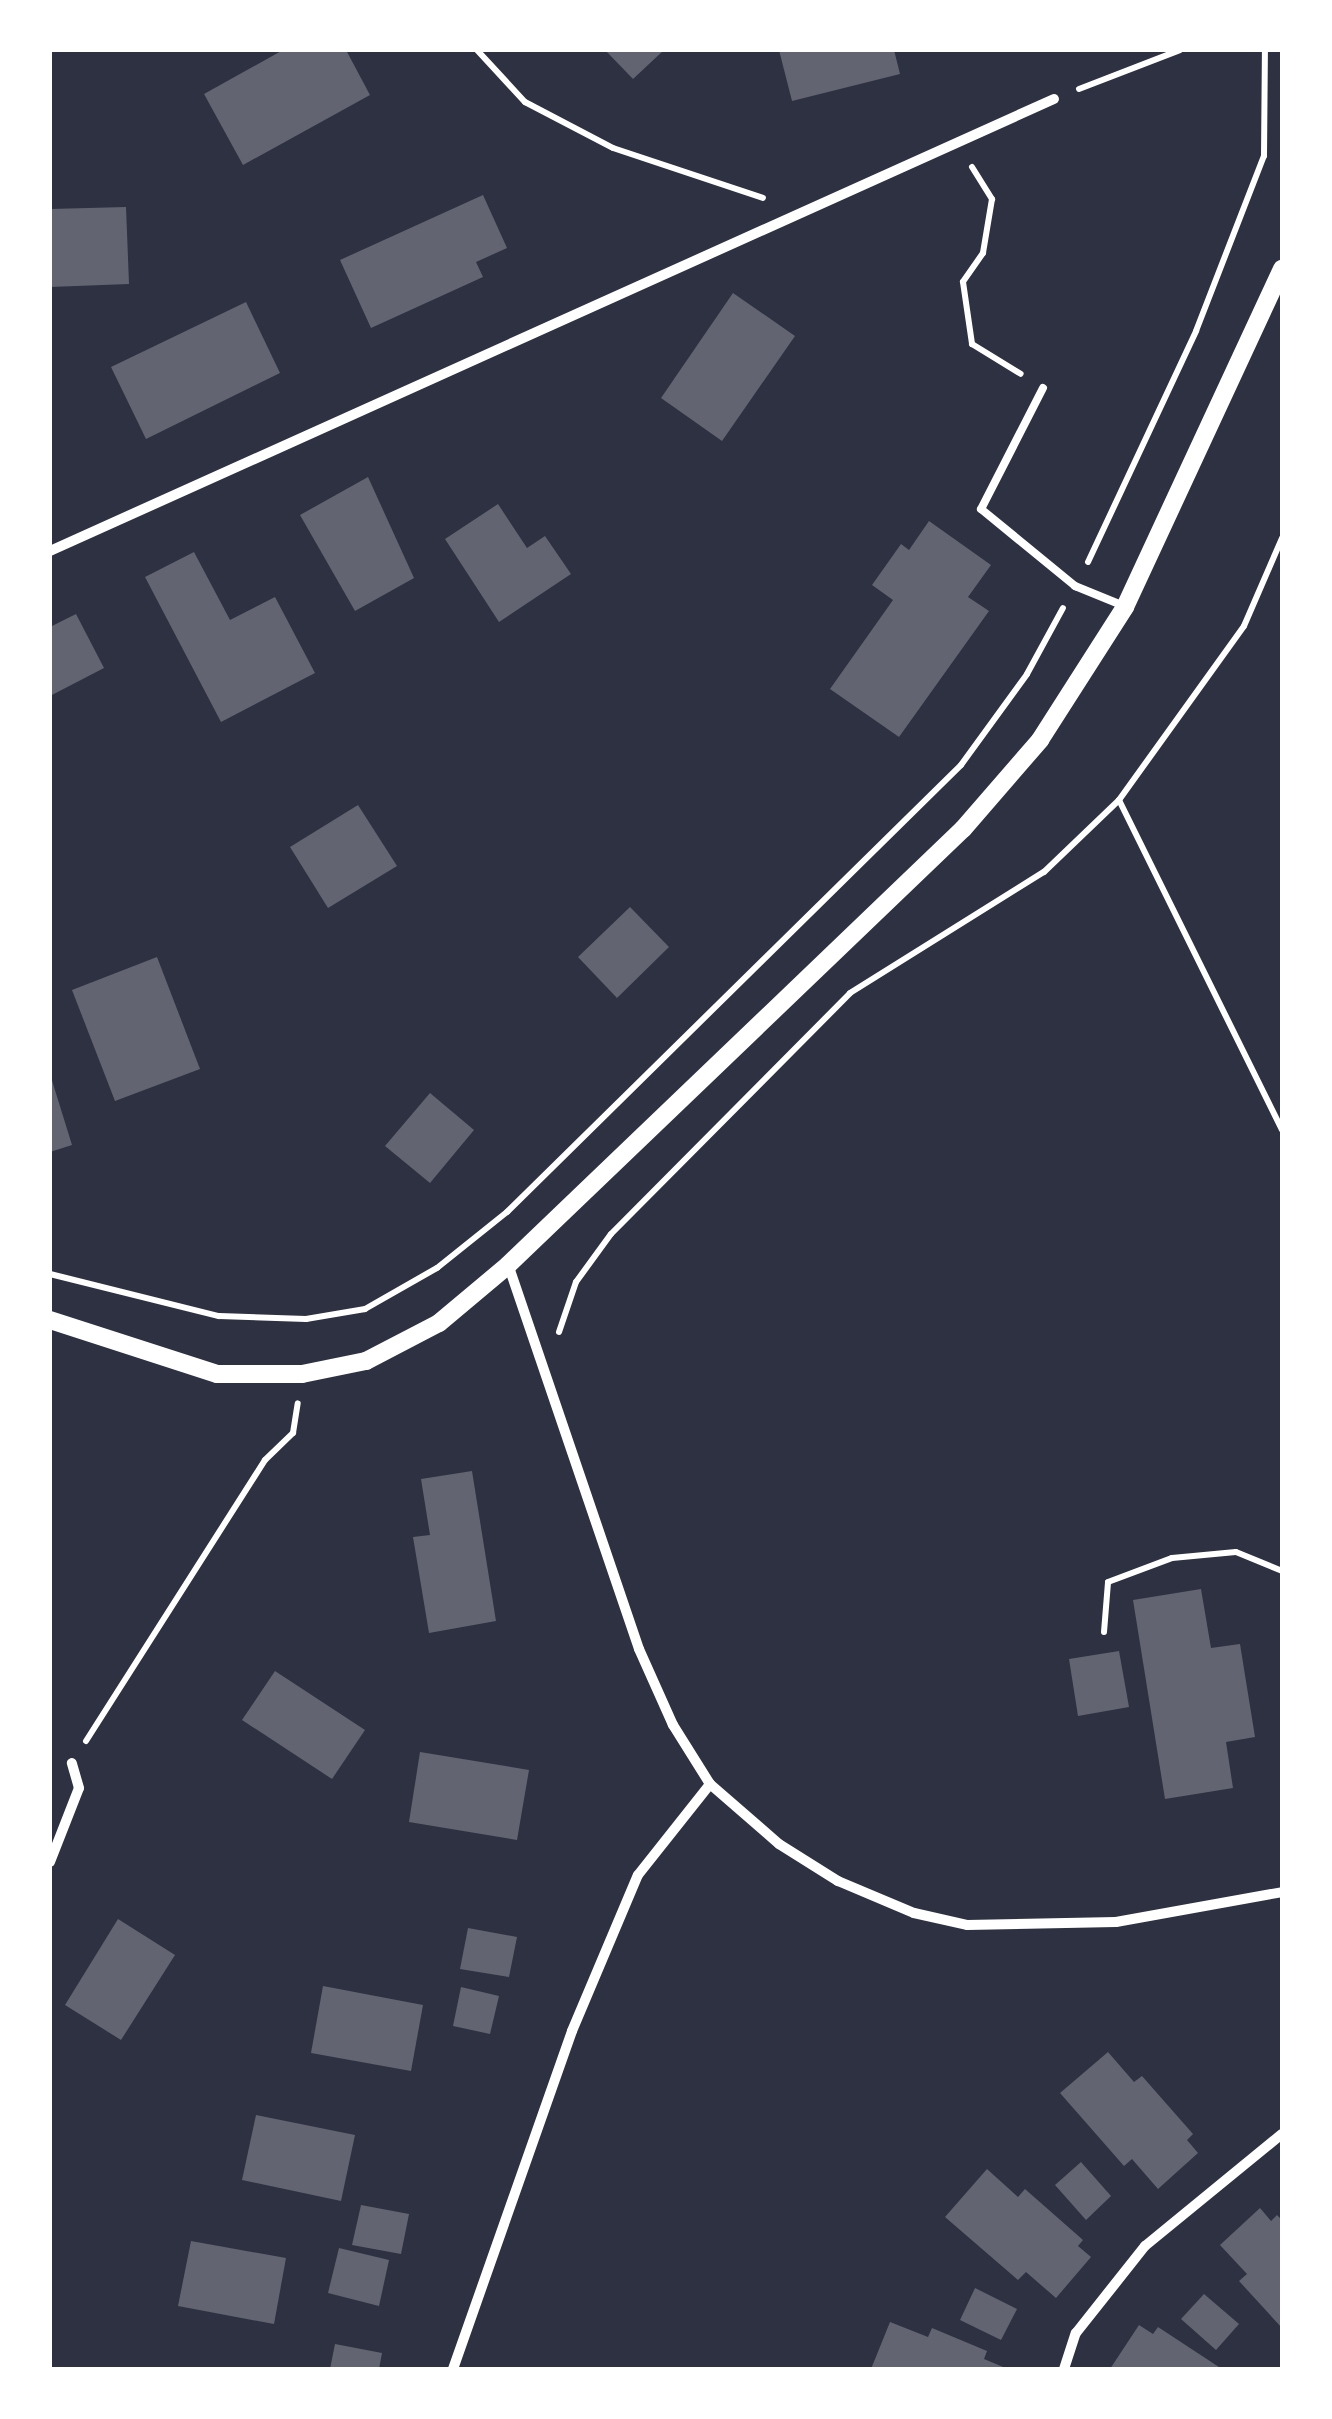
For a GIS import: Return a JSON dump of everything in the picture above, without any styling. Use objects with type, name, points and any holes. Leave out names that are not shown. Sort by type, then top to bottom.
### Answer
[{"type":"street","points":[[50,551],[1054,99]]},
{"type":"street","points":[[50,1320],[217,1374],[302,1374],[366,1360],[439,1323],[508,1266],[963,829],[1040,740],[1125,607],[1282,270]]},
{"type":"street","points":[[508,1266],[639,1649],[673,1725],[710,1784],[779,1844],[838,1880],[914,1913],[967,1924],[1116,1922],[1282,1892]]},
{"type":"street","points":[[50,1862],[80,1788],[72,1763]]},
{"type":"street","points":[[453,2369],[572,2030],[638,1875],[710,1784]]},
{"type":"street","points":[[1064,2369],[1076,2332],[1146,2246],[1282,2134]]},
{"type":"lane","points":[[1043,388],[981,509],[1075,586],[1125,607]]},
{"type":"path","points":[[477,50],[525,102],[613,148],[804,209]]},
{"type":"path","points":[[1054,99],[1180,50]]},
{"type":"path","points":[[50,1274],[219,1316],[306,1320],[364,1308],[437,1268],[508,1212],[961,765],[1027,674],[1075,586],[1196,331],[1264,156],[1265,50]]},
{"type":"path","points":[[956,140],[992,200],[983,253],[963,282],[972,344],[1043,388]]},
{"type":"path","points":[[538,1356],[567,1323],[576,1282],[611,1234],[850,993],[1044,872],[1119,800],[1244,626],[1282,538]]},
{"type":"path","points":[[1119,800],[1282,1130]]},
{"type":"path","points":[[72,1763],[266,1460],[294,1433],[302,1374]]},
{"type":"path","points":[[1104,1632],[1108,1582],[1172,1558],[1236,1552],[1282,1572]]},
{"type":"building","points":[[283,50],[346,50],[370,95],[243,165],[204,94]]},
{"type":"building","points":[[605,50],[664,50],[633,79]]},
{"type":"building","points":[[779,50],[894,50],[900,74],[792,101]]},
{"type":"building","points":[[483,195],[507,248],[476,262],[483,277],[371,328],[340,260]]},
{"type":"building","points":[[126,207],[129,284],[50,287],[50,209]]},
{"type":"building","points":[[733,293],[795,336],[722,441],[661,398]]},
{"type":"building","points":[[246,302],[280,373],[146,439],[111,367]]},
{"type":"building","points":[[368,477],[414,578],[355,611],[300,515]]},
{"type":"building","points":[[498,504],[527,548],[545,536],[571,574],[499,622],[445,539]]},
{"type":"building","points":[[929,521],[991,565],[968,597],[989,611],[899,737],[830,689],[893,600],[872,585],[901,544],[909,550]]},
{"type":"building","points":[[194,552],[230,620],[275,597],[315,673],[221,722],[145,577]]},
{"type":"building","points":[[76,614],[104,668],[50,696],[50,627]]},
{"type":"building","points":[[358,805],[397,866],[328,908],[290,847]]},
{"type":"building","points":[[630,907],[669,947],[617,998],[578,957]]},
{"type":"building","points":[[157,957],[200,1069],[115,1101],[72,990]]},
{"type":"building","points":[[50,1074],[72,1145],[50,1152]]},
{"type":"building","points":[[430,1093],[474,1130],[430,1183],[385,1146]]},
{"type":"building","points":[[472,1471],[496,1621],[429,1633],[413,1537],[430,1535],[421,1479]]},
{"type":"building","points":[[1201,1589],[1211,1648],[1240,1644],[1255,1737],[1226,1742],[1233,1788],[1165,1799],[1133,1600]]},
{"type":"building","points":[[1119,1651],[1129,1707],[1078,1716],[1069,1659]]},
{"type":"building","points":[[275,1671],[365,1730],[332,1779],[242,1720]]},
{"type":"building","points":[[420,1752],[529,1770],[517,1840],[409,1822]]},
{"type":"building","points":[[118,1919],[175,1955],[121,2040],[65,2005]]},
{"type":"building","points":[[468,1928],[517,1937],[509,1977],[460,1969]]},
{"type":"building","points":[[323,1986],[423,2005],[411,2071],[311,2053]]},
{"type":"building","points":[[461,1987],[499,1996],[490,2034],[453,2026]]},
{"type":"building","points":[[1108,2052],[1134,2082],[1142,2076],[1193,2134],[1187,2140],[1198,2153],[1158,2189],[1132,2159],[1124,2166],[1060,2093]]},
{"type":"building","points":[[256,2115],[355,2135],[341,2201],[242,2180]]},
{"type":"building","points":[[1081,2162],[1111,2196],[1086,2220],[1055,2185]]},
{"type":"building","points":[[987,2169],[1018,2197],[1025,2189],[1083,2240],[1078,2246],[1091,2257],[1056,2298],[1026,2272],[1018,2280],[945,2217]]},
{"type":"building","points":[[361,2205],[409,2214],[401,2254],[352,2245]]},
{"type":"building","points":[[1260,2208],[1271,2221],[1277,2215],[1282,2220],[1282,2328],[1239,2281],[1247,2274],[1220,2245]]},
{"type":"building","points":[[191,2241],[286,2258],[274,2324],[178,2306]]},
{"type":"building","points":[[339,2248],[389,2260],[379,2306],[328,2293]]},
{"type":"building","points":[[975,2288],[1017,2309],[1001,2340],[960,2320]]},
{"type":"building","points":[[1204,2294],[1239,2324],[1216,2350],[1181,2319]]},
{"type":"building","points":[[890,2322],[928,2337],[932,2328],[987,2351],[984,2359],[1008,2369],[871,2369]]},
{"type":"building","points":[[1139,2325],[1153,2334],[1158,2327],[1222,2369],[1110,2369]]},
{"type":"building","points":[[335,2344],[382,2353],[379,2369],[330,2369]]}]
